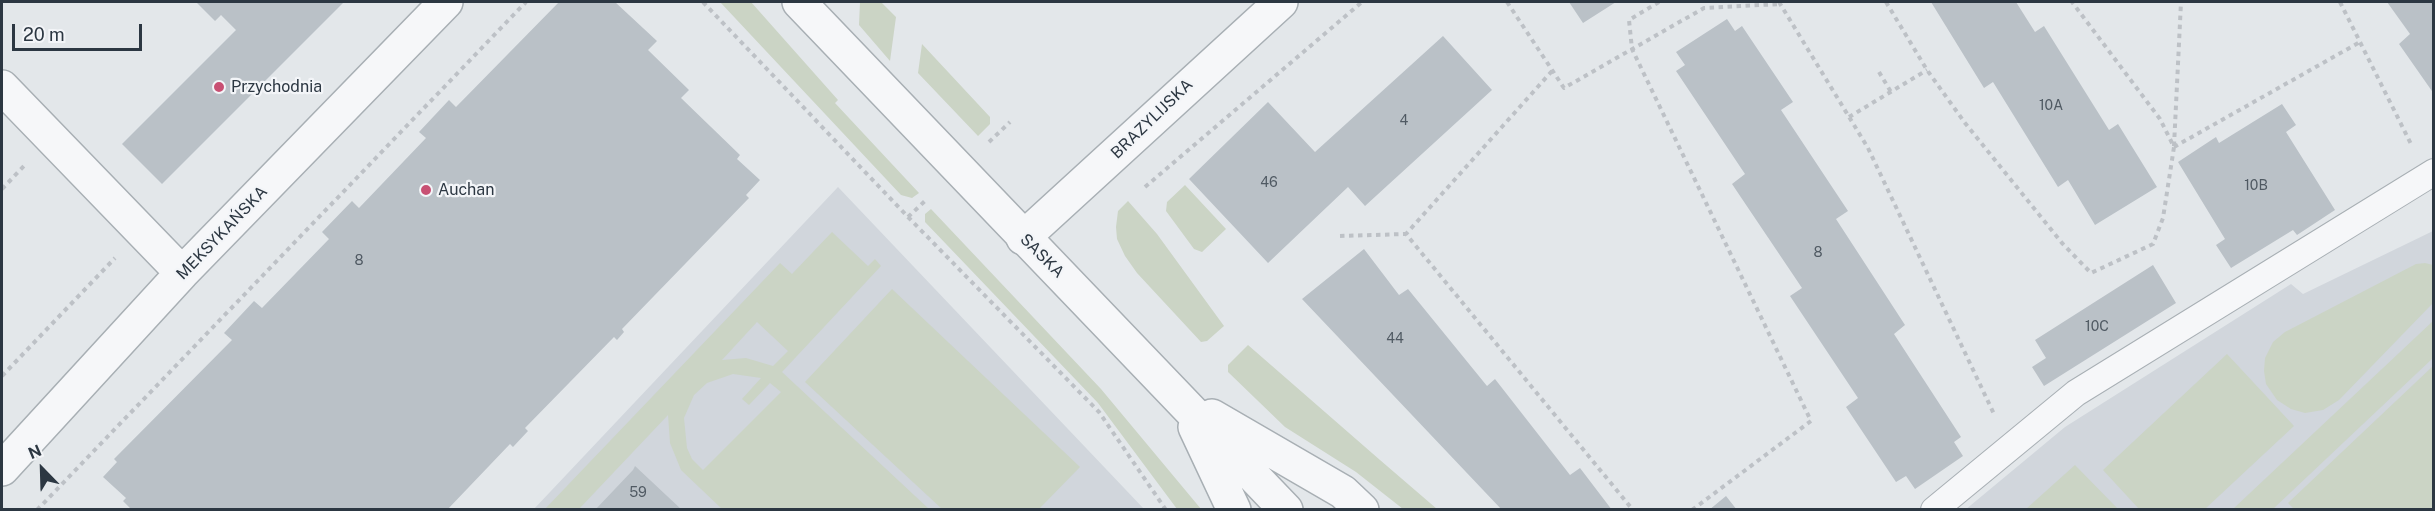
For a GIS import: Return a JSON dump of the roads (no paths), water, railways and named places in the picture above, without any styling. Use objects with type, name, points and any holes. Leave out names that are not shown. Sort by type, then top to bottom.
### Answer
[{"type":"street","name":"MEKSYKAŃSKA","points":[[2,469],[182,273],[446,2]]},
{"type":"street","name":"SASKA","points":[[799,2],[1023,238],[1182,398],[1286,510]]},
{"type":"street","name":"BRAZYLIJSKA","points":[[1023,238],[1281,2]]},
{"type":"street","points":[[2,87],[182,273]]},
{"type":"street","points":[[1182,398],[1234,510]]},
{"type":"street","points":[[1182,398],[1343,492],[1362,510]]},
{"type":"lane","points":[[1934,510],[2076,393],[2431,174]]},
{"type":"place","name":"Przychodnia","points":[[219,87]]},
{"type":"place","name":"Auchan","points":[[426,190]]}]
